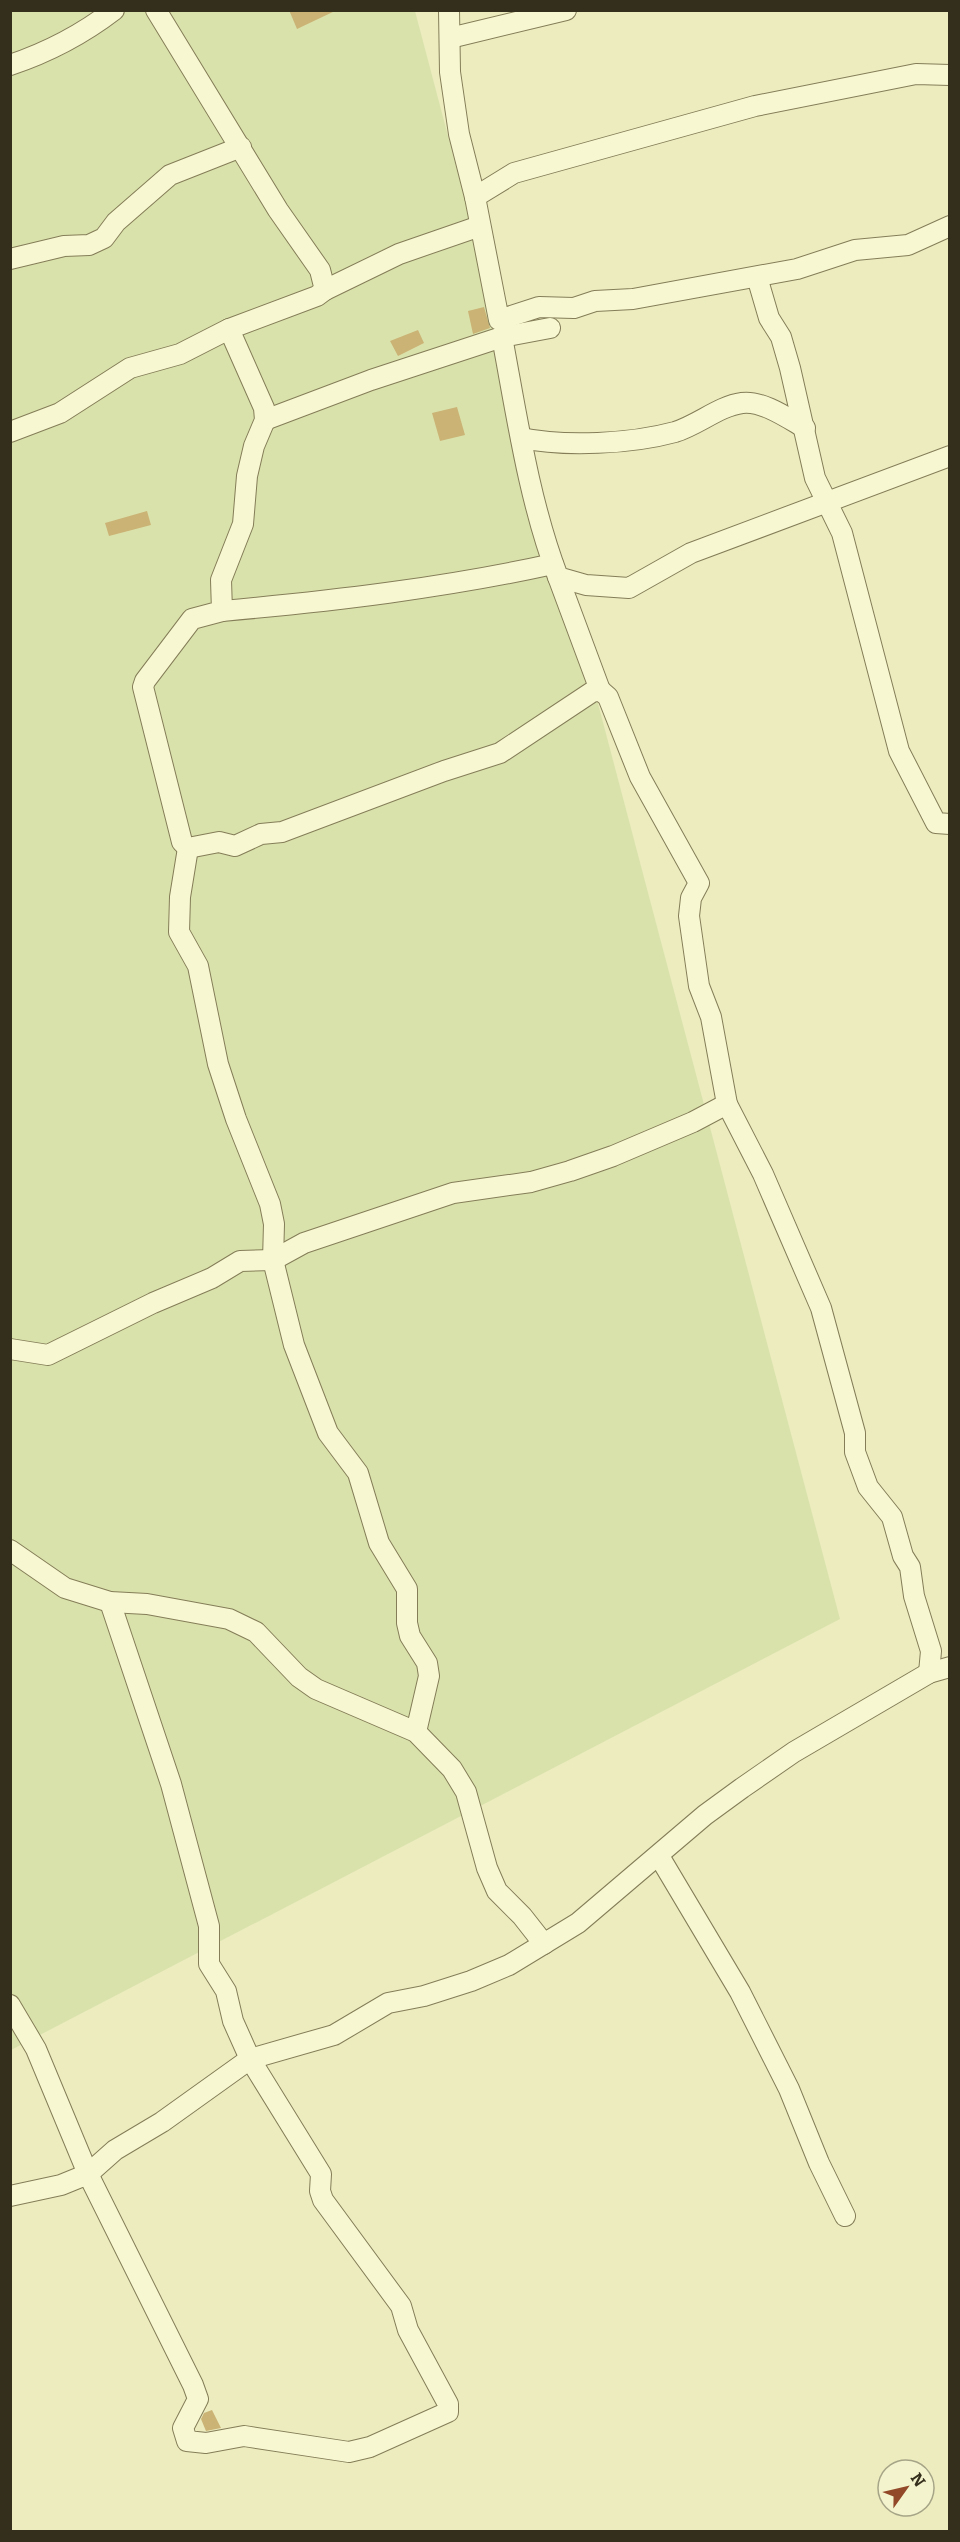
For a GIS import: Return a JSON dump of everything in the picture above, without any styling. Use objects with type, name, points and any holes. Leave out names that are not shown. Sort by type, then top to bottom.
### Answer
[{"type":"street","points":[[10,65],[30,58],[101,21],[114,10]]},
{"type":"street","points":[[156,10],[278,210],[320,270],[325,290]]},
{"type":"street","points":[[449,10],[450,72],[459,134],[475,197],[499,320],[539,307],[574,308],[595,301],[633,299],[797,270],[855,250],[908,245],[950,226]]},
{"type":"street","points":[[450,38],[566,10]]},
{"type":"street","points":[[475,197],[514,172],[755,105],[916,74],[950,75]]},
{"type":"street","points":[[10,259],[64,246],[89,245],[104,238],[116,222],[170,175],[241,147]]},
{"type":"street","points":[[10,432],[60,413],[130,368],[180,354],[229,329],[317,296],[399,254],[480,226]]},
{"type":"street","points":[[757,277],[769,318],[781,337],[805,428],[815,478],[842,533],[899,751],[936,823],[950,824]]},
{"type":"street","points":[[265,420],[371,380],[502,337],[550,328]]},
{"type":"street","points":[[222,611],[221,580],[243,524],[247,476],[254,446],[265,420],[264,408],[229,329]]},
{"type":"street","points":[[502,337],[521,438],[556,570],[600,690],[608,697],[640,777],[699,883],[691,898],[689,916],[695,945],[699,986],[711,1017],[728,1104],[763,1174],[821,1308],[855,1433],[855,1452],[868,1487],[892,1517],[903,1557],[910,1567],[914,1596],[931,1651],[929,1673]]},
{"type":"street","points":[[521,438],[567,445],[648,436],[676,431],[742,403],[756,404],[805,428]]},
{"type":"street","points":[[189,848],[182,842],[144,687],[145,681],[192,619],[222,611],[324,602],[556,570],[586,585],[629,588],[691,553],[950,456]]},
{"type":"street","points":[[189,848],[219,842],[235,846],[261,834],[282,832],[444,771],[500,753],[592,692],[600,690]]},
{"type":"street","points":[[189,848],[180,897],[179,932],[198,966],[218,1064],[236,1119],[270,1204],[274,1224],[273,1260],[294,1345],[328,1433],[358,1473],[380,1543],[407,1589],[407,1623],[411,1636],[427,1663],[429,1676],[416,1732]]},
{"type":"street","points":[[10,1349],[48,1354],[153,1303],[212,1278],[240,1261],[273,1260],[304,1243],[453,1193],[531,1182],[612,1156],[728,1104]]},
{"type":"street","points":[[10,1550],[65,1588],[110,1602],[158,1606],[229,1619],[256,1632],[299,1677],[316,1689],[416,1732],[452,1769],[466,1792],[487,1868],[497,1891],[522,1916],[544,1944]]},
{"type":"street","points":[[10,2005],[36,2049],[88,2175],[193,2385],[198,2398],[183,2428],[187,2441],[206,2443],[244,2436],[349,2452],[370,2446],[448,2412],[448,2404],[408,2330],[401,2306],[323,2200],[320,2191],[321,2174],[250,2059],[233,2021],[226,1991],[209,1964],[209,1926],[171,1784],[110,1602]]},
{"type":"street","points":[[10,2196],[62,2185],[88,2175],[115,2150],[162,2122],[250,2059],[334,2035],[388,2003],[424,1996],[471,1982],[509,1965],[578,1923],[705,1815],[794,1752],[929,1673],[950,1667]]},
{"type":"street","points":[[659,1856],[740,1992],[789,2088],[819,2163],[845,2216]]},
{"type":"green space","points":[[11,11],[415,11],[840,1619],[11,2050]]},
{"type":"building","points":[[289,10],[337,10],[297,29]]},
{"type":"building","points":[[484,307],[490,328],[473,334],[468,311]]},
{"type":"building","points":[[418,330],[424,343],[398,356],[390,341]]},
{"type":"building","points":[[457,407],[465,435],[440,441],[432,413]]},
{"type":"building","points":[[147,511],[151,525],[109,536],[105,523]]},
{"type":"building","points":[[212,2410],[221,2428],[206,2431],[201,2419],[204,2413]]}]
